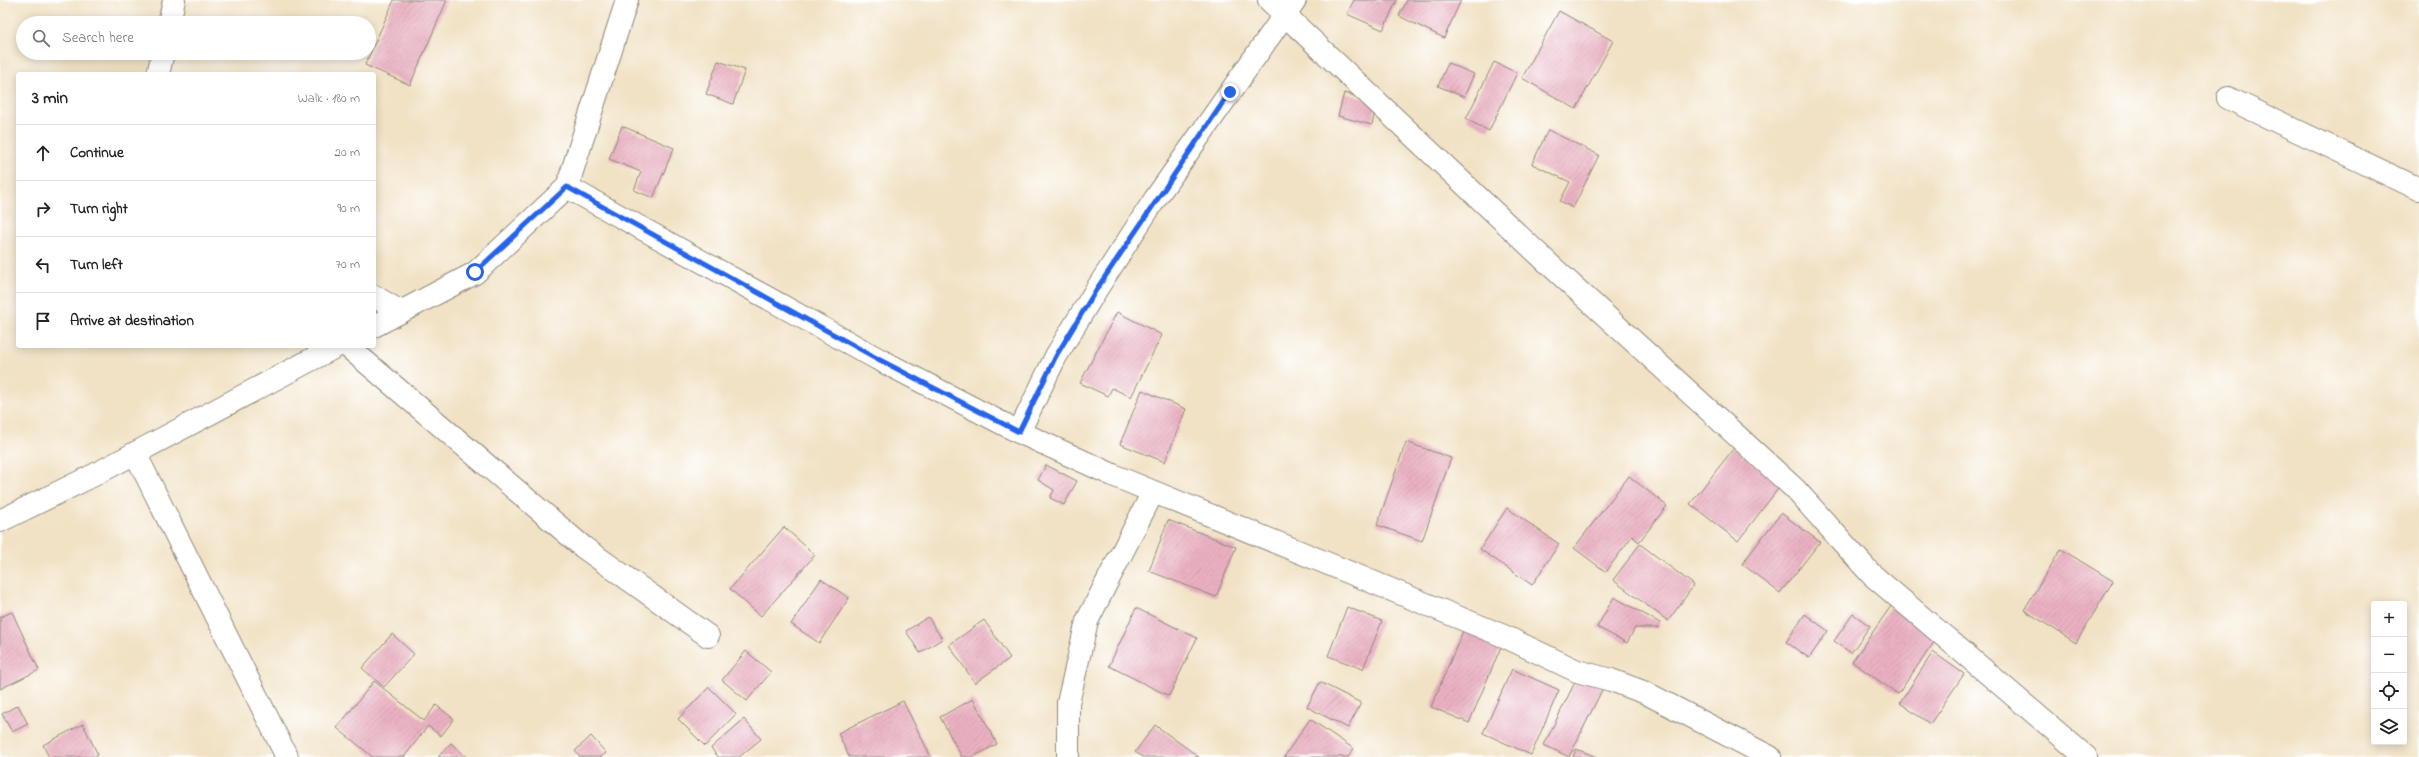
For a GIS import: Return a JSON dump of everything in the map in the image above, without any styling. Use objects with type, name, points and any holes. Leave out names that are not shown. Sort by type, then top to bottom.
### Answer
[{"type":"street","points":[[171,16],[174,0]]},
{"type":"street","points":[[376,325],[475,272],[567,187],[627,0]]},
{"type":"street","points":[[1019,432],[1056,356],[1096,290],[1283,5],[1549,264],[1795,489],[1871,574],[2086,757]]},
{"type":"street","points":[[158,72],[161,60]]},
{"type":"street","points":[[2228,98],[2419,188]]},
{"type":"street","points":[[567,187],[878,359],[1019,432],[1153,492],[1506,637],[1577,671],[1611,680],[1646,693],[1770,757]]},
{"type":"street","points":[[376,297],[401,312]]},
{"type":"street","points":[[0,521],[135,453],[333,348]]},
{"type":"street","points":[[349,348],[583,547],[708,636]]},
{"type":"street","points":[[135,453],[287,757]]},
{"type":"street","points":[[1068,757],[1068,703],[1087,621],[1153,492]]},
{"type":"building","points":[[394,0],[447,0],[410,85],[365,65],[367,60],[376,60],[376,40]]},
{"type":"building","points":[[1354,0],[1397,0],[1383,30],[1347,14]]},
{"type":"building","points":[[1407,0],[1461,0],[1444,38],[1399,16]]},
{"type":"building","points":[[1559,11],[1613,41],[1576,109],[1522,78]]},
{"type":"building","points":[[718,61],[745,70],[733,104],[706,94]]},
{"type":"building","points":[[1494,62],[1517,73],[1489,131],[1466,119]]},
{"type":"building","points":[[1448,63],[1474,74],[1464,97],[1438,86]]},
{"type":"building","points":[[1344,93],[1377,102],[1372,125],[1338,116]]},
{"type":"building","points":[[622,126],[674,148],[653,198],[634,190],[641,172],[609,159]]},
{"type":"building","points":[[1548,130],[1599,155],[1573,208],[1560,201],[1570,182],[1532,164]]},
{"type":"building","points":[[1117,312],[1162,335],[1131,397],[1112,388],[1108,396],[1080,383]]},
{"type":"building","points":[[1142,390],[1186,409],[1165,462],[1120,444]]},
{"type":"building","points":[[1406,442],[1451,458],[1422,541],[1377,525]]},
{"type":"building","points":[[1734,448],[1781,485],[1738,541],[1690,504]]},
{"type":"building","points":[[1046,465],[1077,481],[1064,505],[1050,498],[1054,490],[1038,480]]},
{"type":"building","points":[[1629,476],[1667,506],[1639,542],[1632,536],[1606,572],[1574,548]]},
{"type":"building","points":[[1507,508],[1559,544],[1532,585],[1480,549]]},
{"type":"building","points":[[1781,513],[1820,542],[1780,593],[1742,564]]},
{"type":"building","points":[[1168,520],[1236,547],[1216,597],[1149,571]]},
{"type":"building","points":[[784,527],[815,555],[761,616],[730,589]]},
{"type":"building","points":[[1640,544],[1694,585],[1668,621],[1613,580]]},
{"type":"building","points":[[2061,549],[2113,581],[2076,643],[2024,610]]},
{"type":"building","points":[[821,579],[849,598],[819,643],[791,624]]},
{"type":"building","points":[[1614,597],[1660,623],[1658,628],[1635,628],[1627,643],[1597,627]]},
{"type":"building","points":[[1891,606],[1937,638],[1898,694],[1852,662]]},
{"type":"building","points":[[1347,607],[1382,621],[1363,669],[1328,656]]},
{"type":"building","points":[[1136,608],[1197,638],[1169,696],[1109,666]]},
{"type":"building","points":[[12,612],[39,670],[0,689],[0,617]]},
{"type":"building","points":[[1805,614],[1828,631],[1809,658],[1786,642]]},
{"type":"building","points":[[1853,614],[1870,626],[1851,653],[1834,641]]},
{"type":"building","points":[[928,617],[942,639],[920,653],[906,631]]},
{"type":"building","points":[[984,620],[1010,658],[975,683],[949,645]]},
{"type":"building","points":[[1465,626],[1503,642],[1469,723],[1431,707]]},
{"type":"building","points":[[392,634],[414,654],[384,687],[362,668]]},
{"type":"building","points":[[746,651],[771,672],[747,701],[722,680]]},
{"type":"building","points":[[1933,652],[1964,674],[1930,724],[1900,703]]},
{"type":"building","points":[[1512,669],[1559,690],[1531,755],[1483,733]]},
{"type":"building","points":[[1578,676],[1603,688],[1569,757],[1544,745]]},
{"type":"building","points":[[374,681],[424,721],[436,705],[454,719],[441,736],[428,726],[404,757],[373,757],[337,728]]},
{"type":"building","points":[[1320,682],[1361,703],[1348,728],[1307,707]]},
{"type":"building","points":[[709,687],[736,714],[705,746],[678,719]]},
{"type":"building","points":[[973,699],[997,744],[973,757],[962,757],[940,717]]},
{"type":"building","points":[[903,701],[931,757],[849,757],[838,733]]},
{"type":"building","points":[[18,705],[28,724],[12,732],[2,714]]},
{"type":"building","points":[[744,719],[761,739],[739,757],[718,757],[711,748]]},
{"type":"building","points":[[1310,719],[1354,749],[1348,757],[1284,757]]},
{"type":"building","points":[[83,724],[98,755],[94,757],[49,757],[43,745]]},
{"type":"building","points":[[1155,725],[1199,757],[1143,757],[1135,752]]},
{"type":"building","points":[[591,736],[606,753],[601,757],[580,757],[575,751]]},
{"type":"building","points":[[451,743],[466,757],[438,757]]},
{"type":"building","points":[[1576,749],[1597,757],[1573,757]]},
{"type":"route","points":[[475,272],[567,187],[878,359],[1019,432],[1056,356],[1096,290],[1155,199],[1230,92]]}]
